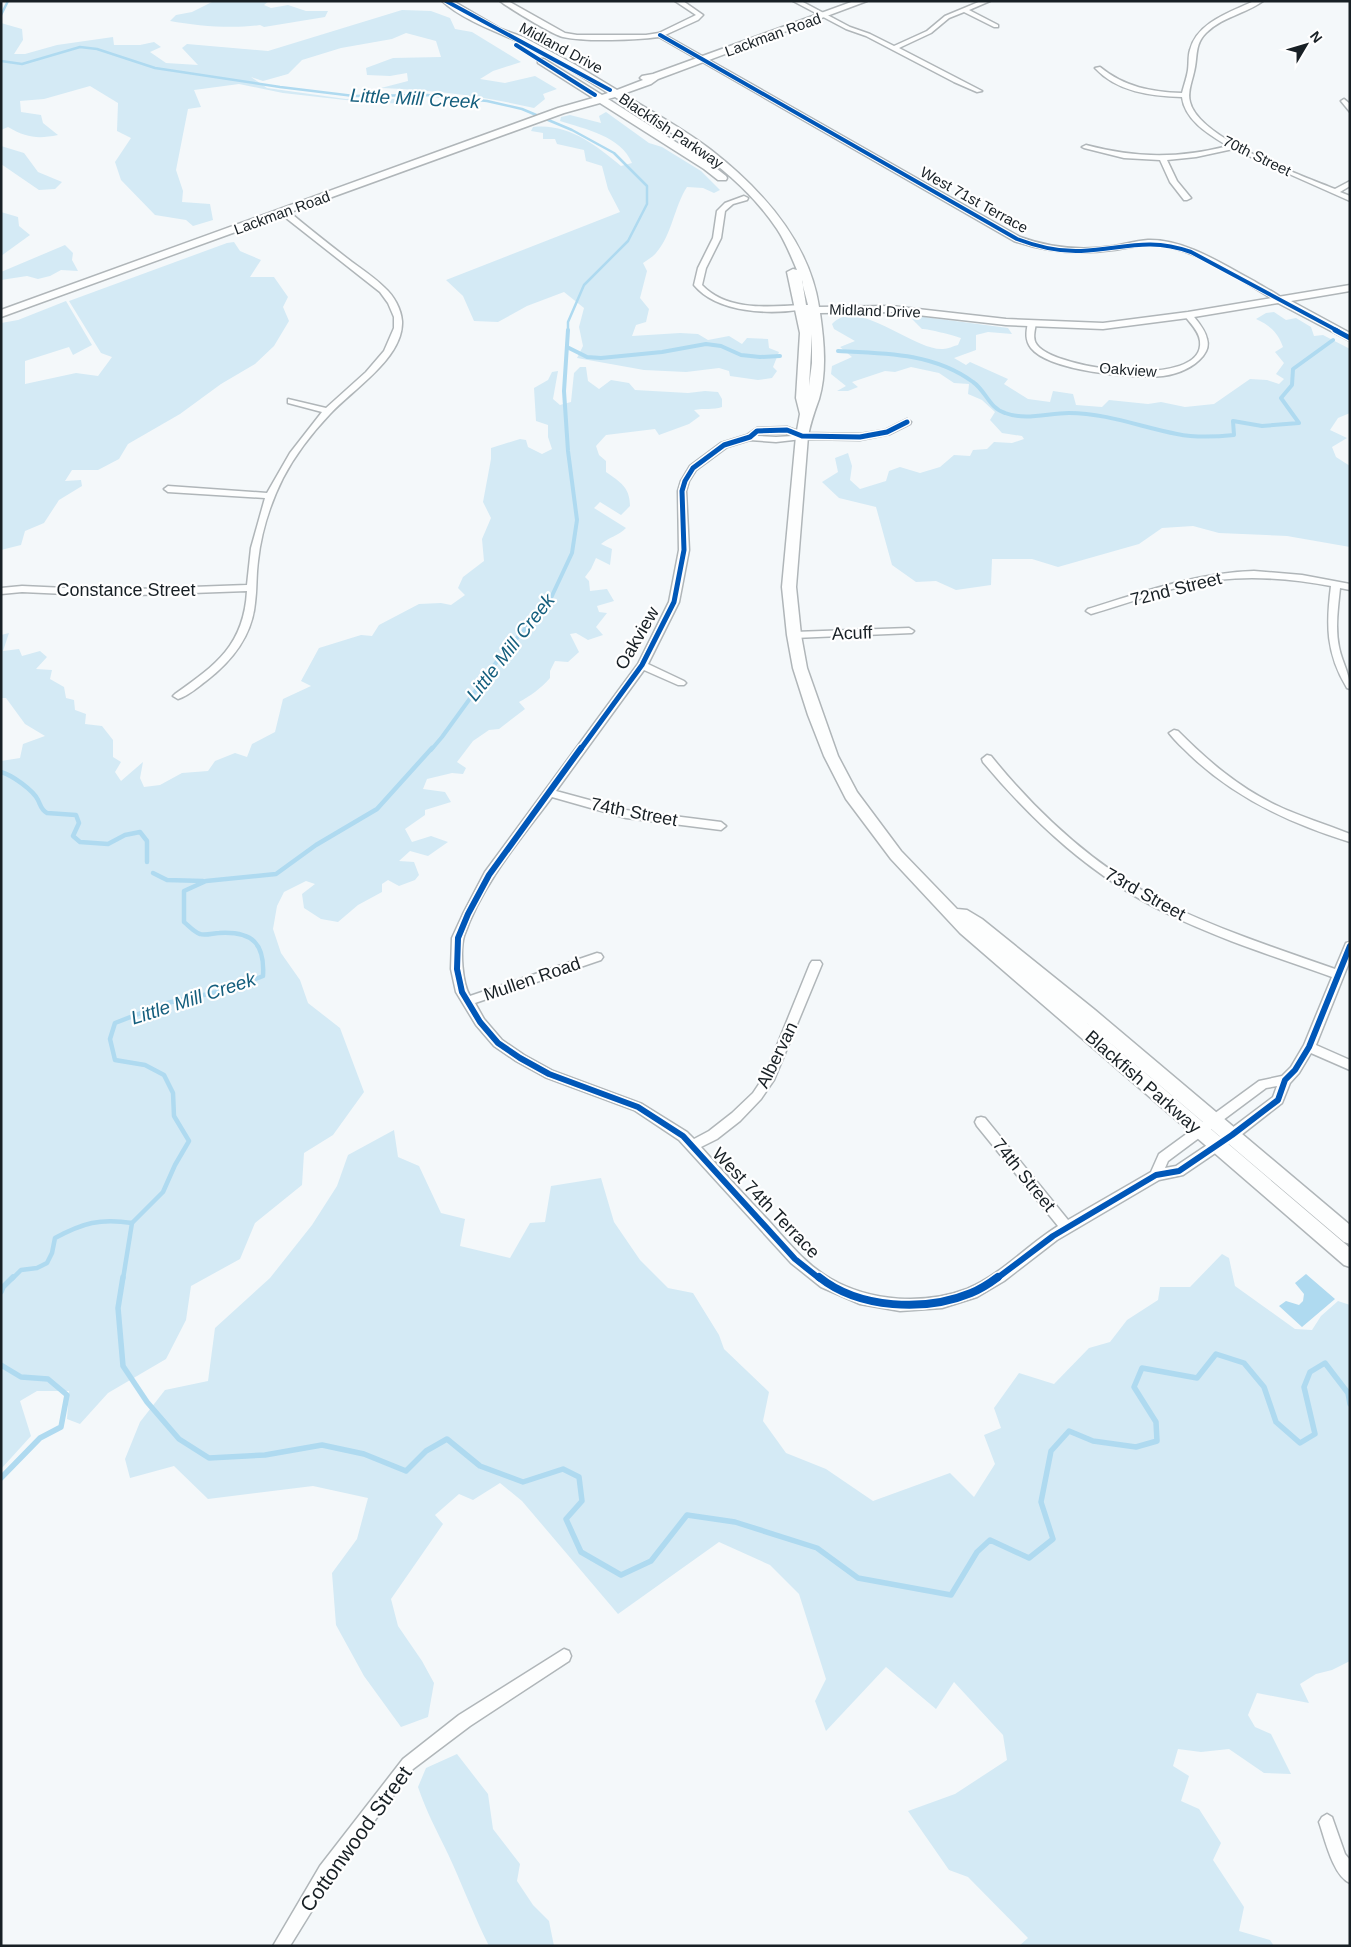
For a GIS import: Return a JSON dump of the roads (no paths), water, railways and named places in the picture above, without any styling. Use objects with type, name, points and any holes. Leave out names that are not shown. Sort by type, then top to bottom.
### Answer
[{"type":"main road","name":"Midland Drive","points":[[446,1],[498,31],[520,39],[571,66],[613,92]]},
{"type":"main road","name":"Lackman Road","points":[[1,314],[598,97],[648,82],[863,1]]},
{"type":"main road","name":"Midland Drive","points":[[498,31],[511,42],[598,97]]},
{"type":"main road","name":"Blackfish Parkway","points":[[613,92],[706,151],[753,192],[781,227],[792,246],[808,282],[818,337],[818,363],[814,398],[806,414],[802,436],[789,587],[794,635],[800,668],[831,756],[852,795],[896,855],[966,929],[1350,1259]]},
{"type":"main road","name":"Blackfish Parkway","points":[[598,97],[708,166],[744,198],[773,233],[784,251],[796,280],[806,333],[802,398],[806,414]]},
{"type":"main road","name":"Midland Drive","points":[[801,307],[891,310],[1032,323],[1103,326],[1188,315],[1350,288]]},
{"type":"main road","points":[[1279,299],[1350,338]]},
{"type":"main road","name":"Blackfish Parkway","points":[[940,901],[976,923],[1232,1135],[1350,1236]]},
{"type":"street","points":[[503,1],[563,35],[619,38],[660,35],[696,19],[700,15],[678,1]]},
{"type":"street","points":[[796,1],[979,91]]},
{"type":"street","points":[[813,1],[862,28],[868,35]]},
{"type":"street","points":[[894,48],[923,36],[947,17],[987,1]]},
{"type":"street","points":[[1098,68],[1112,80],[1138,90],[1185,95],[1191,75],[1191,58],[1197,40],[1220,19],[1260,1]]},
{"type":"street","points":[[964,10],[996,26]]},
{"type":"street","name":"West 71st Terrace","points":[[660,35],[1017,239],[1038,246],[1067,251],[1097,250],[1148,243],[1174,245],[1191,252],[1279,299]]},
{"type":"street","name":"70th Street","points":[[1185,95],[1187,105],[1199,123],[1234,146],[1350,199]]},
{"type":"street","points":[[1344,101],[1350,110]]},
{"type":"street","points":[[1086,147],[1111,154],[1163,159],[1202,155],[1234,146]]},
{"type":"street","points":[[1163,159],[1174,182],[1187,198]]},
{"type":"street","points":[[1335,192],[1350,183]]},
{"type":"street","points":[[744,198],[729,204],[720,212],[718,236],[698,276],[698,285],[705,293],[725,303],[756,308],[801,307]]},
{"type":"street","points":[[178,696],[216,668],[236,644],[246,626],[257,542],[270,496],[290,458],[328,411],[388,351],[398,328],[398,317],[394,303],[383,290],[284,212]]},
{"type":"street","name":"Oakview","points":[[1032,323],[1030,339],[1033,345],[1041,354],[1055,360],[1132,373],[1159,374],[1188,366],[1204,349],[1205,345],[1201,332],[1188,315]]},
{"type":"street","points":[[291,401],[328,411]]},
{"type":"street","name":"Oakview","points":[[468,1001],[462,992],[457,970],[458,938],[468,914],[489,875],[642,665],[674,602],[684,550],[682,491],[685,481],[693,468],[724,445],[750,437],[764,440],[789,440],[802,436],[842,437],[875,435],[907,422]]},
{"type":"street","points":[[168,489],[270,496]]},
{"type":"street","name":"72nd Street","points":[[1092,611],[1172,586],[1220,576],[1284,575],[1350,587]]},
{"type":"street","points":[[1336,584],[1331,634],[1335,654],[1350,686]]},
{"type":"street","name":"Constance Street","points":[[1,590],[22,589],[110,593],[251,588]]},
{"type":"street","name":"Acuff","points":[[794,635],[909,631]]},
{"type":"street","points":[[642,665],[681,683]]},
{"type":"street","points":[[1174,733],[1208,767],[1254,798],[1297,819],[1350,838]]},
{"type":"street","name":"73rd Street","points":[[987,759],[1016,796],[1055,833],[1079,854],[1116,880],[1147,898],[1199,923],[1337,974]]},
{"type":"street","name":"74th Street","points":[[548,792],[626,814],[721,826]]},
{"type":"street","points":[[1156,1175],[1179,1171],[1232,1135],[1278,1100],[1285,1080],[1295,1070],[1309,1047],[1337,974],[1350,946]]},
{"type":"street","name":"Mullen Road","points":[[468,1001],[597,957]]},
{"type":"street","name":"Albervan","points":[[692,1146],[712,1135],[736,1116],[757,1096],[770,1077],[816,964]]},
{"type":"street","name":"West 74th Terrace","points":[[468,1001],[480,1022],[498,1043],[520,1058],[549,1074],[638,1107],[659,1118],[683,1136],[795,1259],[826,1283],[860,1298],[900,1305],[942,1302],[972,1293],[999,1277],[1053,1236],[1156,1175]]},
{"type":"street","points":[[1309,1047],[1350,1065]]},
{"type":"street","points":[[1156,1175],[1164,1158],[1214,1120],[1263,1084],[1285,1080]]},
{"type":"street","name":"74th Street","points":[[981,1122],[1067,1228]]},
{"type":"street","name":"Cottonwood Street","points":[[281,1946],[326,1872],[408,1764],[487,1706],[564,1656]]},
{"type":"street","points":[[1327,1822],[1339,1858],[1350,1874]]},
{"type":"water","points":[[1306,1274],[1335,1299],[1302,1327],[1279,1306],[1286,1301],[1299,1305],[1303,1301],[1304,1294],[1295,1283]]},
{"type":"waterway","name":"Little Mill Creek","points":[[1,15],[8,1]]},
{"type":"waterway","name":"Little Mill Creek","points":[[1,61],[22,64],[80,47],[97,49],[155,68],[280,87],[354,96],[427,95],[487,101],[522,109],[572,130],[614,153],[647,186],[647,204],[628,241],[584,285],[568,322],[568,330]]},
{"type":"waterway","name":"Little Mill Creek","points":[[431,750],[498,660],[550,600],[572,553],[577,520],[568,451],[564,391],[568,330]]},
{"type":"waterway","points":[[838,351],[908,356],[942,365],[958,372],[973,382],[1000,411],[1013,415],[1029,417],[1061,413],[1096,415],[1184,435],[1213,437],[1234,435],[1233,421],[1262,426],[1299,423],[1281,398],[1292,385],[1293,369],[1333,340]]},
{"type":"waterway","points":[[567,347],[587,357],[601,358],[662,352],[706,344],[721,346],[741,355],[760,357],[780,356]]},
{"type":"waterway","name":"Little Mill Creek","points":[[132,1223],[163,1192],[175,1165],[189,1141],[174,1116],[173,1093],[164,1075],[145,1065],[115,1060],[110,1039],[115,1023],[167,1003],[231,989],[263,976],[262,956],[259,948],[248,937],[231,933],[202,935],[184,922],[184,891],[206,881],[276,874],[316,845],[377,809],[432,748]]},
{"type":"waterway","points":[[1,772],[22,783],[35,796],[42,809],[47,813],[76,815],[79,823],[73,836],[80,842],[108,844],[125,835],[140,832],[147,841],[147,862]]},
{"type":"waterway","points":[[153,873],[167,880],[203,881]]},
{"type":"waterway","name":"Little Mill Creek","points":[[12,1279],[21,1270],[37,1268],[47,1263],[52,1253],[55,1238],[65,1233],[92,1223],[110,1221],[132,1223]]},
{"type":"waterway","points":[[123,1279],[132,1223]]},
{"type":"waterway","name":"Little Mill Creek","points":[[1,1292],[3,1287],[13,1277]]},
{"type":"waterway","points":[[123,1277],[118,1308],[123,1366],[147,1402],[179,1439],[209,1458],[265,1455],[322,1445],[364,1454],[406,1471],[426,1451],[447,1439],[480,1466],[523,1482],[563,1469],[579,1477],[582,1501],[566,1519],[581,1552],[621,1575],[651,1561],[687,1515],[735,1522],[817,1548],[858,1578],[951,1595],[977,1552],[990,1540],[1029,1558],[1053,1539],[1041,1502],[1051,1451],[1069,1431],[1093,1441],[1136,1447],[1157,1441],[1156,1422],[1134,1387],[1142,1368],[1197,1378],[1216,1354],[1244,1363],[1264,1387],[1276,1422],[1300,1443],[1315,1434],[1304,1387],[1310,1372],[1325,1363],[1348,1393],[1350,1404]]},
{"type":"waterway","name":"Little Mill Creek","points":[[1,1365],[21,1377],[48,1379],[67,1395],[61,1427],[40,1438],[1,1478]]}]
